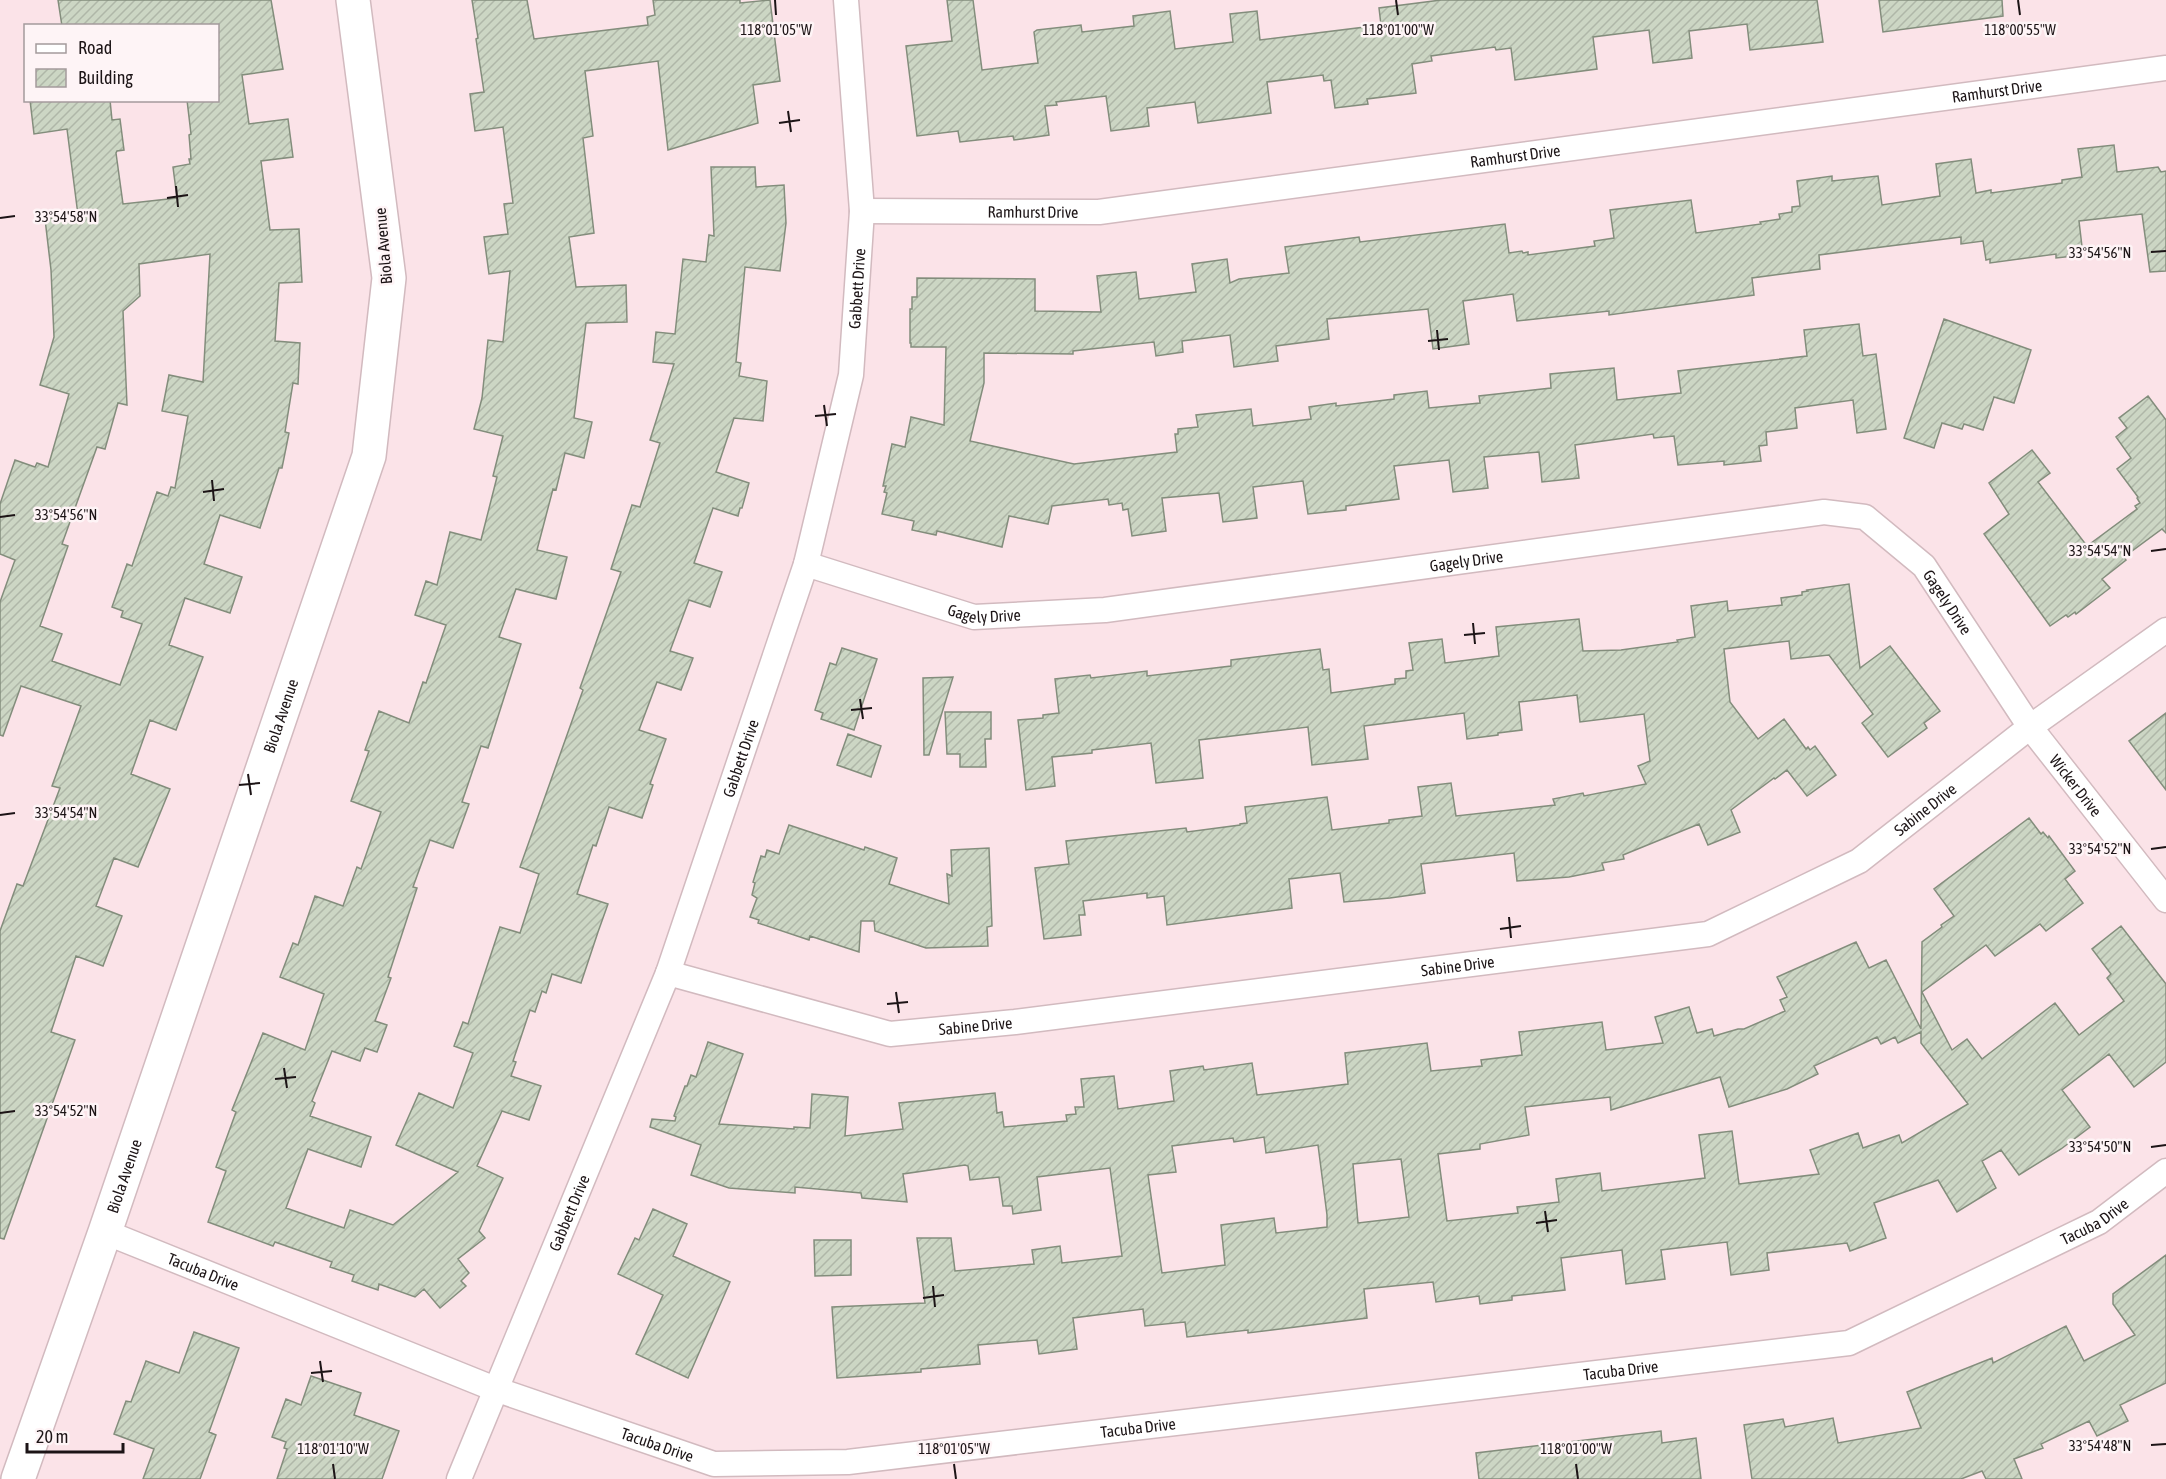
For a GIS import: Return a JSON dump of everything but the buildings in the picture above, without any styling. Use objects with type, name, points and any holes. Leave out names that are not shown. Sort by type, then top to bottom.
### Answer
[{"type":"street","name":"Biola Avenue","points":[[18,1479],[105,1232],[369,456],[389,278],[353,0]]},
{"type":"street","name":"Gabbett Drive","points":[[459,1479],[668,973],[806,564],[850,375],[862,211],[846,0]]},
{"type":"street","name":"Ramhurst Drive","points":[[862,211],[1099,212],[2166,68]]},
{"type":"street","name":"Gagely Drive","points":[[806,564],[974,617],[1105,610],[1824,512],[1865,517],[1924,566],[2031,726]]},
{"type":"street","name":"Sabine Drive","points":[[668,973],[890,1034],[1016,1022],[1708,934],[1858,861],[2031,726],[2166,630]]},
{"type":"street","name":"Wicker Drive","points":[[2031,726],[2166,900]]},
{"type":"street","name":"Tacuba Drive","points":[[105,1232],[495,1389],[714,1464],[848,1462],[1849,1343],[2099,1222],[2166,1171]]}]
